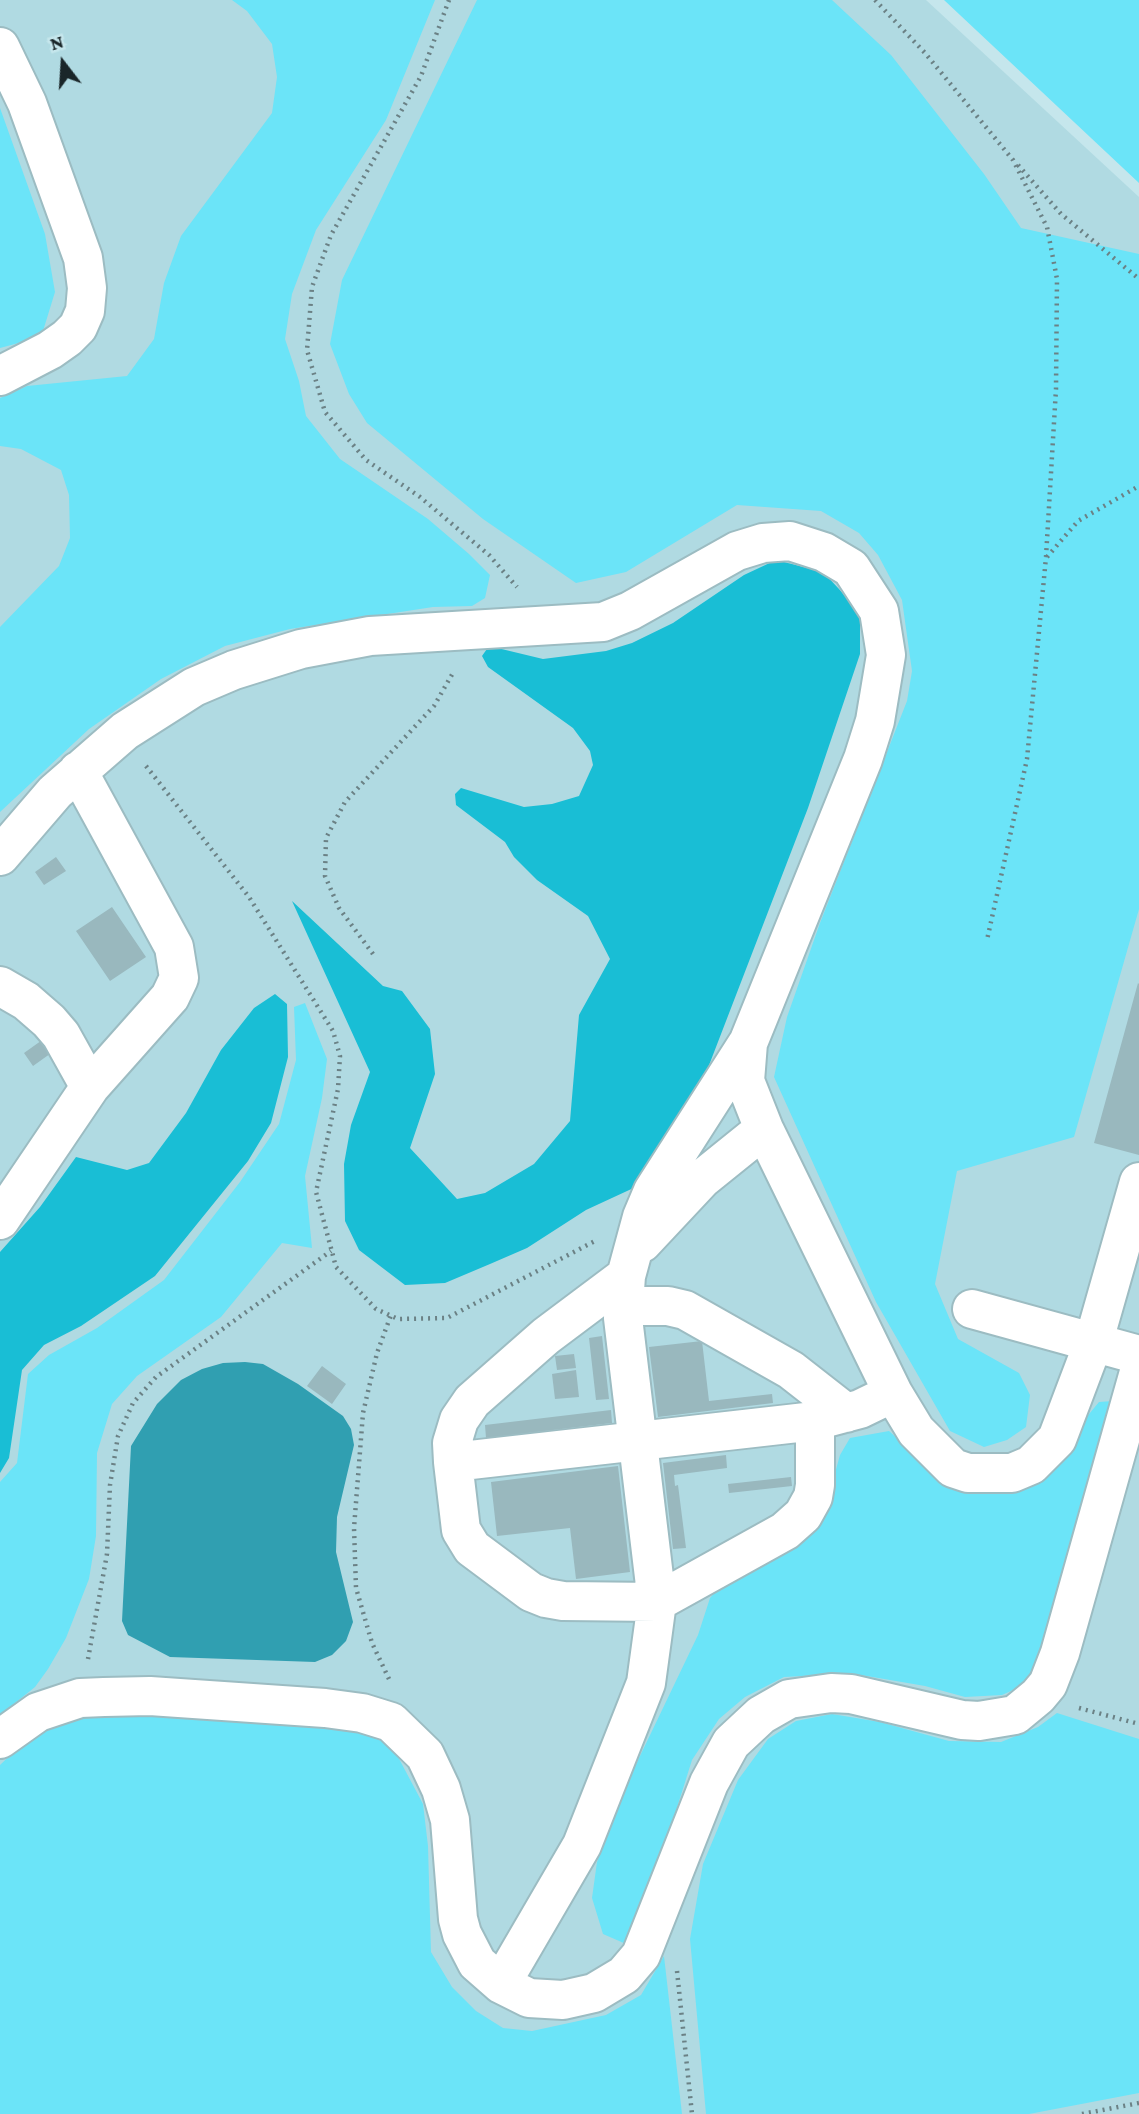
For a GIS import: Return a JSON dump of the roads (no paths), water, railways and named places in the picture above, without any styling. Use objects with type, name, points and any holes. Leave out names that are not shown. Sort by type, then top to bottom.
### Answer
[{"type":"street","points":[[0,47],[27,103],[83,258],[87,288],[85,311],[78,327],[50,350],[0,376]]},
{"type":"street","points":[[6,845],[78,771],[125,731],[194,687],[270,658],[370,636],[603,622],[630,611],[737,551],[763,542],[790,541],[824,552],[851,568],[879,611],[886,655],[875,721],[858,772],[748,1043],[669,1164],[642,1217],[626,1280],[639,1441],[657,1602],[646,1683],[582,1845],[501,1984]]},
{"type":"street","points":[[0,1220],[90,1087],[170,997],[177,985],[180,971],[174,947],[78,771]]},
{"type":"street","points":[[0,986],[26,1001],[49,1021],[61,1035],[90,1087]]},
{"type":"street","points":[[748,1043],[745,1081],[764,1129],[893,1393],[916,1431],[953,1468],[968,1473],[1012,1472],[1031,1465],[1057,1439],[1093,1343],[1139,1182]]},
{"type":"street","points":[[764,1129],[702,1179],[626,1280],[546,1336],[472,1401],[455,1429],[453,1462],[465,1541],[531,1592],[563,1601],[657,1602],[785,1531],[803,1515],[813,1497],[830,1417]]},
{"type":"street","points":[[626,1280],[668,1306],[685,1310],[791,1370],[830,1417]]},
{"type":"street","points":[[972,1309],[1139,1355]]},
{"type":"street","points":[[0,1739],[38,1712],[80,1698],[150,1696],[325,1708],[362,1713],[391,1722],[416,1743],[435,1772],[450,1820],[455,1898],[462,1934],[477,1963],[501,1984],[529,1998],[563,2000],[594,1993],[625,1975],[647,1944],[719,1763],[742,1731],[773,1707],[789,1699],[831,1692],[962,1720],[979,1721],[1015,1715],[1038,1696],[1048,1684],[1060,1653],[1139,1372]]},
{"type":"street","points":[[453,1462],[830,1417],[893,1393]]}]
